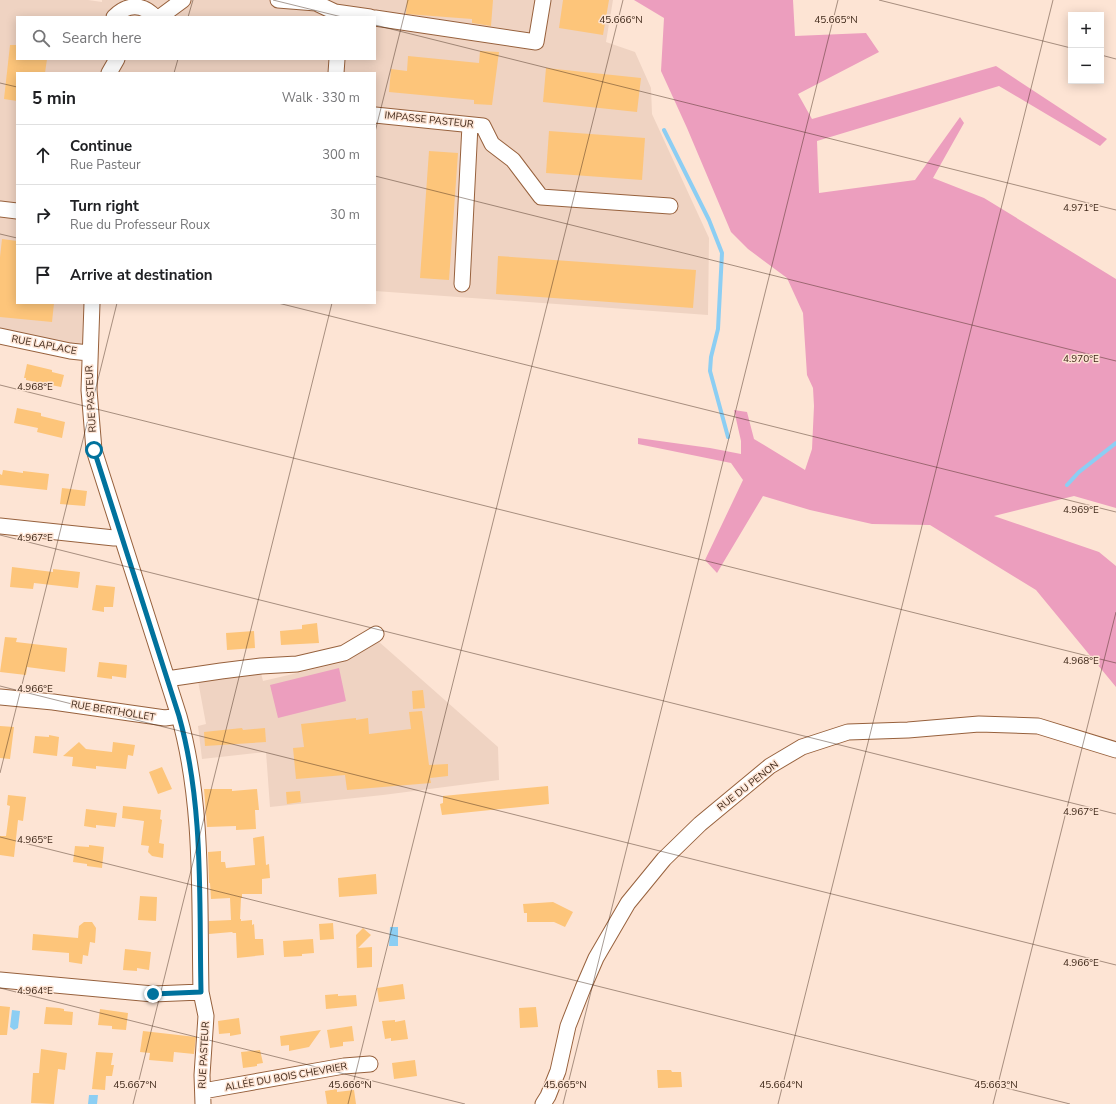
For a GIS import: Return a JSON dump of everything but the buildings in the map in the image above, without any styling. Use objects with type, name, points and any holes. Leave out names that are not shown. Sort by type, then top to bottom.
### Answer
[{"type":"street","points":[[161,16],[183,0]]},
{"type":"street","points":[[278,0],[316,2],[336,14],[359,16]]},
{"type":"street","points":[[376,18],[536,42],[543,0]]},
{"type":"street","points":[[115,16],[126,4],[149,11],[154,16]]},
{"type":"street","points":[[110,72],[116,60]]},
{"type":"street","points":[[336,72],[337,60]]},
{"type":"street","name":"IMPASSE PASTEUR","points":[[376,115],[477,125]]},
{"type":"street","points":[[477,125],[492,144],[513,160],[541,197],[670,206]]},
{"type":"street","points":[[462,284],[477,125]]},
{"type":"street","points":[[0,208],[16,211]]},
{"type":"street","name":"RUE PASTEUR","points":[[92,304],[89,353],[89,390],[94,450],[120,537],[179,716],[187,745],[194,784],[198,840],[201,992],[206,1016],[202,1075],[203,1097]]},
{"type":"street","name":"RUE LAPLACE","points":[[0,336],[70,351],[89,353]]},
{"type":"street","points":[[0,526],[114,538],[120,537]]},
{"type":"street","points":[[167,679],[227,670],[298,664],[344,653],[376,634]]},
{"type":"street","name":"RUE BERTHOLLET","points":[[0,697],[53,702],[165,718],[179,716]]},
{"type":"street","name":"RUE DU PENON","points":[[543,1104],[558,1072],[568,1026],[583,988],[596,958],[628,903],[664,859],[700,824],[770,766],[802,747],[848,732],[908,730],[979,724],[1038,726],[1116,750]]},
{"type":"street","points":[[0,980],[153,994],[201,992]]},
{"type":"street","name":"ALLÉE DU BOIS CHEVRIER","points":[[203,1097],[344,1066],[370,1064]]},
{"type":"shaded area","points":[[0,0],[88,0],[102,2],[102,0],[613,0],[606,42],[635,52],[651,88],[652,114],[709,238],[708,315],[376,291],[376,72],[16,72],[16,304],[96,304],[83,349],[0,333]]},
{"type":"shaded area","points":[[634,0],[793,0],[795,36],[866,33],[879,52],[798,94],[812,119],[996,66],[1107,139],[1100,146],[999,86],[817,141],[819,193],[915,180],[960,117],[964,123],[933,178],[984,198],[1116,279],[1116,508],[1074,496],[994,516],[1099,552],[1116,566],[1116,687],[1036,590],[930,525],[872,524],[810,510],[763,496],[717,573],[705,560],[743,480],[731,463],[638,444],[638,438],[741,454],[741,441],[734,410],[747,412],[754,439],[805,470],[812,449],[814,406],[813,388],[807,375],[803,313],[787,278],[748,249],[731,232],[661,71],[664,18]]},
{"type":"shaded area","points":[[378,641],[498,747],[499,780],[383,795],[270,807],[266,752],[202,759],[198,726],[206,724],[198,681],[261,673],[263,681],[344,662]]},
{"type":"shaded area","points":[[339,668],[346,701],[278,718],[270,685]]},
{"type":"water","points":[[390,927],[398,927],[398,946],[389,946]]},
{"type":"water","points":[[12,1010],[20,1011],[18,1028],[14,1030],[10,1027]]},
{"type":"water","points":[[89,1095],[98,1095],[97,1104],[88,1104]]},
{"type":"waterway","points":[[664,130],[709,220],[722,253],[718,329],[711,357],[710,371],[728,437]]},
{"type":"waterway","points":[[1067,485],[1079,472],[1116,443]]},
{"type":"route","points":[[94,450],[120,537],[179,716],[187,745],[194,784],[198,840],[201,992],[153,994]]}]
